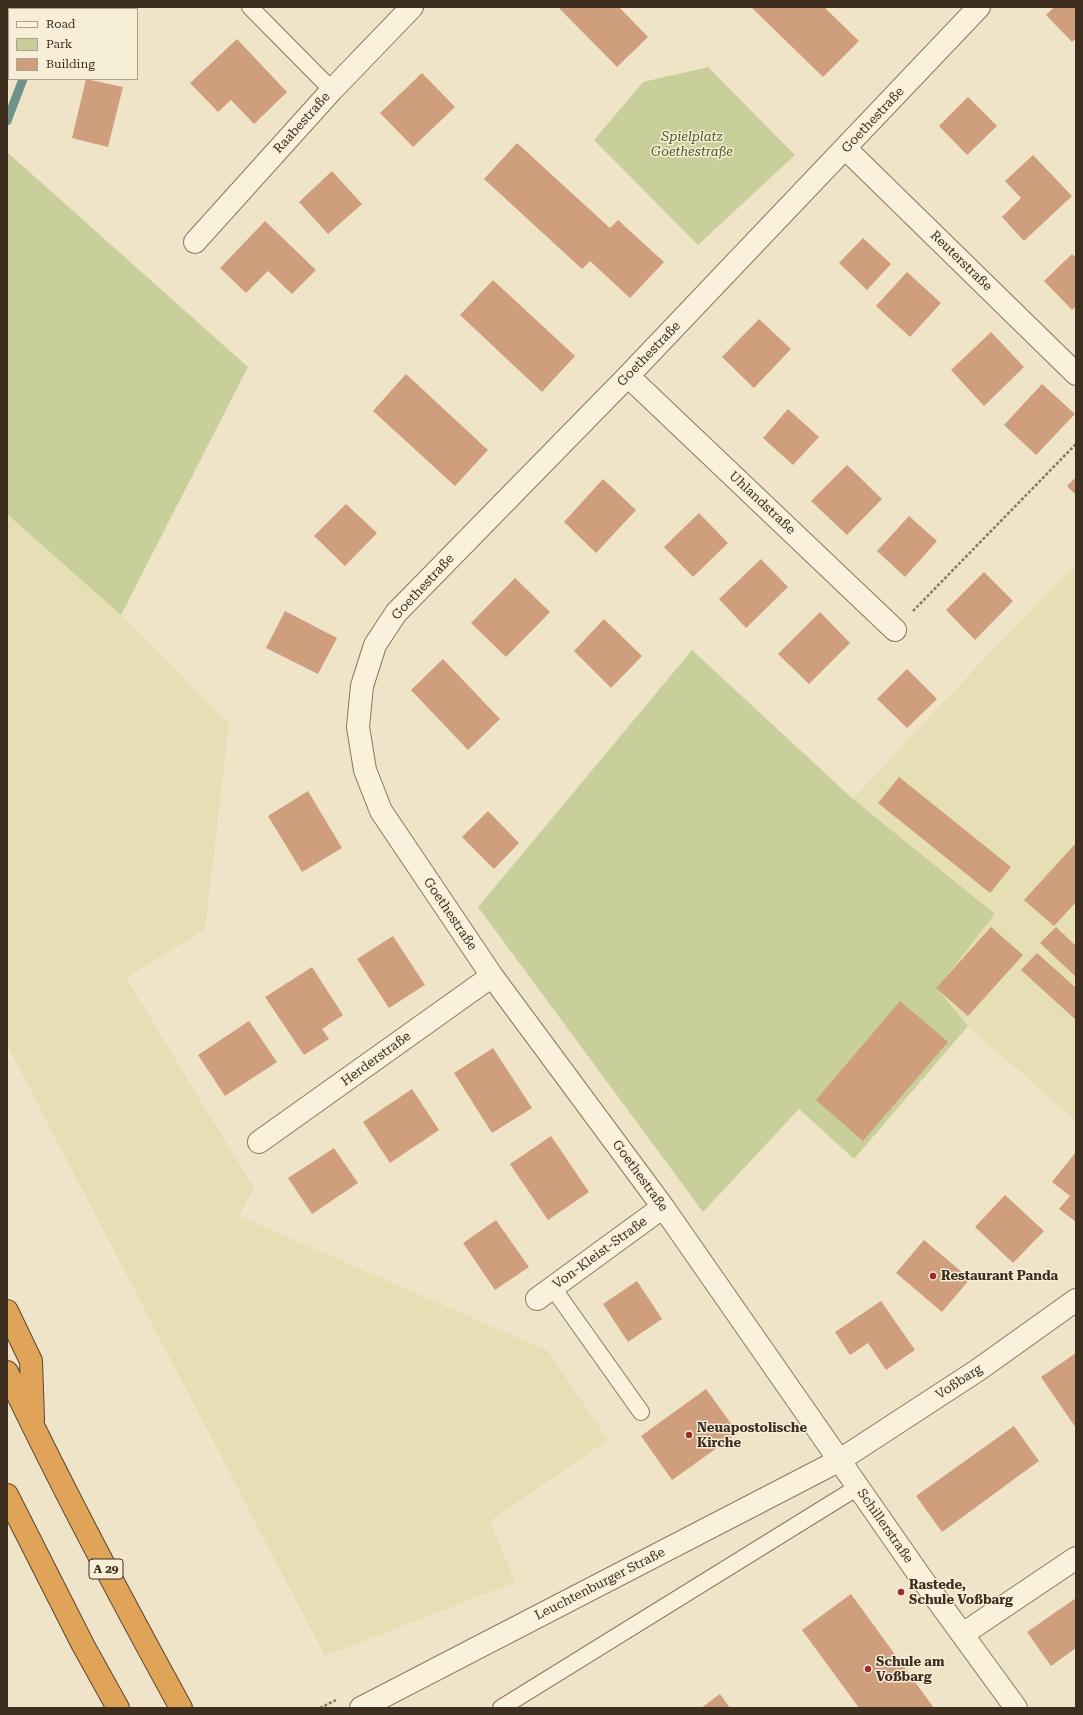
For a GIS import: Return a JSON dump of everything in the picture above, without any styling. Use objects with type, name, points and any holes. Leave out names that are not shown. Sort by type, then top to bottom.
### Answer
[{"type":"highway","points":[[7,1311],[31,1361],[34,1428]]},
{"type":"highway","name":"A 29","points":[[7,1372],[34,1428],[134,1622],[181,1708]]},
{"type":"highway","points":[[7,1495],[83,1644],[118,1708]]},
{"type":"street","name":"Raabestraße","points":[[195,242],[332,90],[412,7]]},
{"type":"street","name":"Goethestraße","points":[[840,1460],[663,1207],[492,976],[381,811],[365,770],[358,727],[362,686],[375,645],[396,613],[628,376],[846,148],[978,7]]},
{"type":"street","name":"Reuterstraße","points":[[846,148],[1076,374]]},
{"type":"street","name":"Uhlandstraße","points":[[628,376],[895,630]]},
{"type":"street","name":"Herderstraße","points":[[259,1142],[492,976]]},
{"type":"street","name":"Von-Kleist-Straße","points":[[545,1293],[663,1207]]},
{"type":"street","name":"Voßbarg","points":[[840,1460],[978,1370],[1076,1300]]},
{"type":"street","name":"Schillerstraße","points":[[840,1460],[922,1579],[1016,1708]]},
{"type":"street","name":"Leuchtenburger Straße","points":[[361,1708],[840,1460]]},
{"type":"street","points":[[963,1634],[1076,1558]]},
{"type":"lane","points":[[250,7],[332,90]]},
{"type":"lane","points":[[545,1293],[641,1412]]},
{"type":"lane","points":[[501,1708],[858,1488]]},
{"type":"path","points":[[895,630],[1076,444]]},
{"type":"shaded area","points":[[7,514],[121,615],[229,724],[205,929],[126,978],[254,1188],[239,1216],[548,1351],[608,1440],[490,1521],[515,1582],[325,1656],[7,1045]]},
{"type":"shaded area","points":[[1076,565],[1076,1121],[968,1026],[936,988],[995,914],[853,799],[999,643]]},
{"type":"green space","name":"Spielplatz Goethestraße","points":[[708,67],[795,155],[698,245],[594,140],[643,82]]},
{"type":"green space","points":[[7,152],[248,367],[121,615],[7,514]]},
{"type":"green space","points":[[692,650],[853,799],[995,914],[937,988],[968,1026],[854,1159],[799,1109],[703,1212],[478,907]]},
{"type":"building","points":[[558,7],[619,7],[648,37],[617,67]]},
{"type":"building","points":[[751,7],[824,7],[859,41],[823,77]]},
{"type":"building","points":[[1054,7],[1076,7],[1076,38],[1072,42],[1046,15]]},
{"type":"building","points":[[237,39],[287,92],[254,124],[231,100],[218,112],[190,83]]},
{"type":"building","points":[[422,73],[455,107],[413,147],[380,113]]},
{"type":"building","points":[[86,80],[123,87],[108,147],[72,138]]},
{"type":"building","points":[[968,97],[997,126],[967,155],[939,126]]},
{"type":"building","points":[[517,143],[610,228],[618,220],[664,262],[630,298],[590,261],[582,269],[484,179]]},
{"type":"building","points":[[1033,155],[1072,196],[1024,241],[1002,217],[1021,198],[1005,181]]},
{"type":"building","points":[[332,171],[362,204],[328,234],[299,202]]},
{"type":"building","points":[[265,221],[316,270],[292,294],[268,271],[246,293],[220,268]]},
{"type":"building","points":[[863,238],[891,264],[867,290],[839,263]]},
{"type":"building","points":[[1072,254],[1076,258],[1076,306],[1072,310],[1044,281]]},
{"type":"building","points":[[907,272],[941,303],[910,337],[876,306]]},
{"type":"building","points":[[493,280],[575,356],[542,392],[460,315]]},
{"type":"building","points":[[759,319],[791,349],[754,388],[722,357]]},
{"type":"building","points":[[991,332],[1024,367],[984,406],[951,370]]},
{"type":"building","points":[[406,374],[488,450],[455,486],[373,411]]},
{"type":"building","points":[[1042,384],[1075,414],[1036,455],[1004,425]]},
{"type":"building","points":[[788,409],[819,437],[793,465],[763,438]]},
{"type":"building","points":[[847,465],[882,499],[847,535],[811,501]]},
{"type":"building","points":[[1076,477],[1076,495],[1067,486]]},
{"type":"building","points":[[603,479],[636,510],[596,553],[564,522]]},
{"type":"building","points":[[346,504],[377,533],[345,566],[314,536]]},
{"type":"building","points":[[699,513],[728,543],[693,577],[664,547]]},
{"type":"building","points":[[909,516],[937,541],[905,577],[877,551]]},
{"type":"building","points":[[761,559],[788,587],[746,628],[719,599]]},
{"type":"building","points":[[984,572],[1013,601],[975,640],[946,610]]},
{"type":"building","points":[[515,578],[550,612],[506,657],[471,623]]},
{"type":"building","points":[[285,611],[337,638],[318,674],[266,648]]},
{"type":"building","points":[[820,612],[850,643],[809,684],[778,654]]},
{"type":"building","points":[[604,619],[642,656],[611,688],[574,651]]},
{"type":"building","points":[[443,659],[500,719],[468,750],[411,690]]},
{"type":"building","points":[[907,669],[937,699],[907,728],[877,699]]},
{"type":"building","points":[[899,777],[1011,867],[990,893],[878,803]]},
{"type":"building","points":[[308,791],[342,848],[302,872],[268,816]]},
{"type":"building","points":[[488,811],[519,843],[494,869],[462,837]]},
{"type":"building","points":[[1076,843],[1076,902],[1054,926],[1024,900]]},
{"type":"building","points":[[991,927],[1023,955],[968,1016],[936,988]]},
{"type":"building","points":[[1056,927],[1076,946],[1076,977],[1040,943]]},
{"type":"building","points":[[393,936],[425,985],[389,1008],[357,959]]},
{"type":"building","points":[[1037,953],[1076,988],[1076,1020],[1021,970]]},
{"type":"building","points":[[312,967],[343,1015],[322,1029],[329,1039],[304,1055],[265,997]]},
{"type":"building","points":[[900,1001],[948,1042],[863,1141],[816,1100]]},
{"type":"building","points":[[249,1021],[277,1062],[225,1096],[198,1055]]},
{"type":"building","points":[[493,1048],[532,1108],[492,1133],[454,1073]]},
{"type":"building","points":[[412,1089],[439,1130],[390,1163],[363,1122]]},
{"type":"building","points":[[551,1136],[589,1192],[548,1220],[510,1164]]},
{"type":"building","points":[[334,1148],[358,1183],[312,1214],[288,1178]]},
{"type":"building","points":[[1076,1152],[1076,1222],[1059,1209],[1070,1196],[1052,1182]]},
{"type":"building","points":[[1005,1195],[1044,1231],[1013,1263],[975,1227]]},
{"type":"building","points":[[496,1220],[529,1267],[495,1290],[463,1243]]},
{"type":"building","name":"Restaurant Panda","points":[[924,1240],[970,1279],[942,1312],[896,1273]]},
{"type":"building","points":[[637,1281],[662,1319],[628,1342],[603,1304]]},
{"type":"building","points":[[881,1301],[915,1350],[886,1370],[868,1343],[850,1355],[835,1332]]},
{"type":"building","points":[[1076,1353],[1076,1428],[1041,1377]]},
{"type":"building","name":"Neuapostolische Kirche","points":[[706,1389],[738,1433],[672,1480],[641,1436]]},
{"type":"building","points":[[1014,1426],[1039,1461],[942,1532],[916,1496]]},
{"type":"building","name":"Schule am Voßbarg","points":[[851,1594],[934,1708],[859,1708],[802,1630]]},
{"type":"building","points":[[1076,1598],[1076,1648],[1051,1666],[1027,1632]]},
{"type":"building","points":[[720,1694],[730,1708],[701,1708]]},
{"type":"waterway","points":[[7,121],[23,80]]},
{"type":"place","name":"Restaurant Panda","points":[[933,1276]]},
{"type":"place","name":"Neuapostolische Kirche","points":[[689,1435]]},
{"type":"place","name":"Rastede, Schule Voßbarg","points":[[901,1592]]},
{"type":"place","name":"Schule am Voßbarg","points":[[868,1669]]}]
